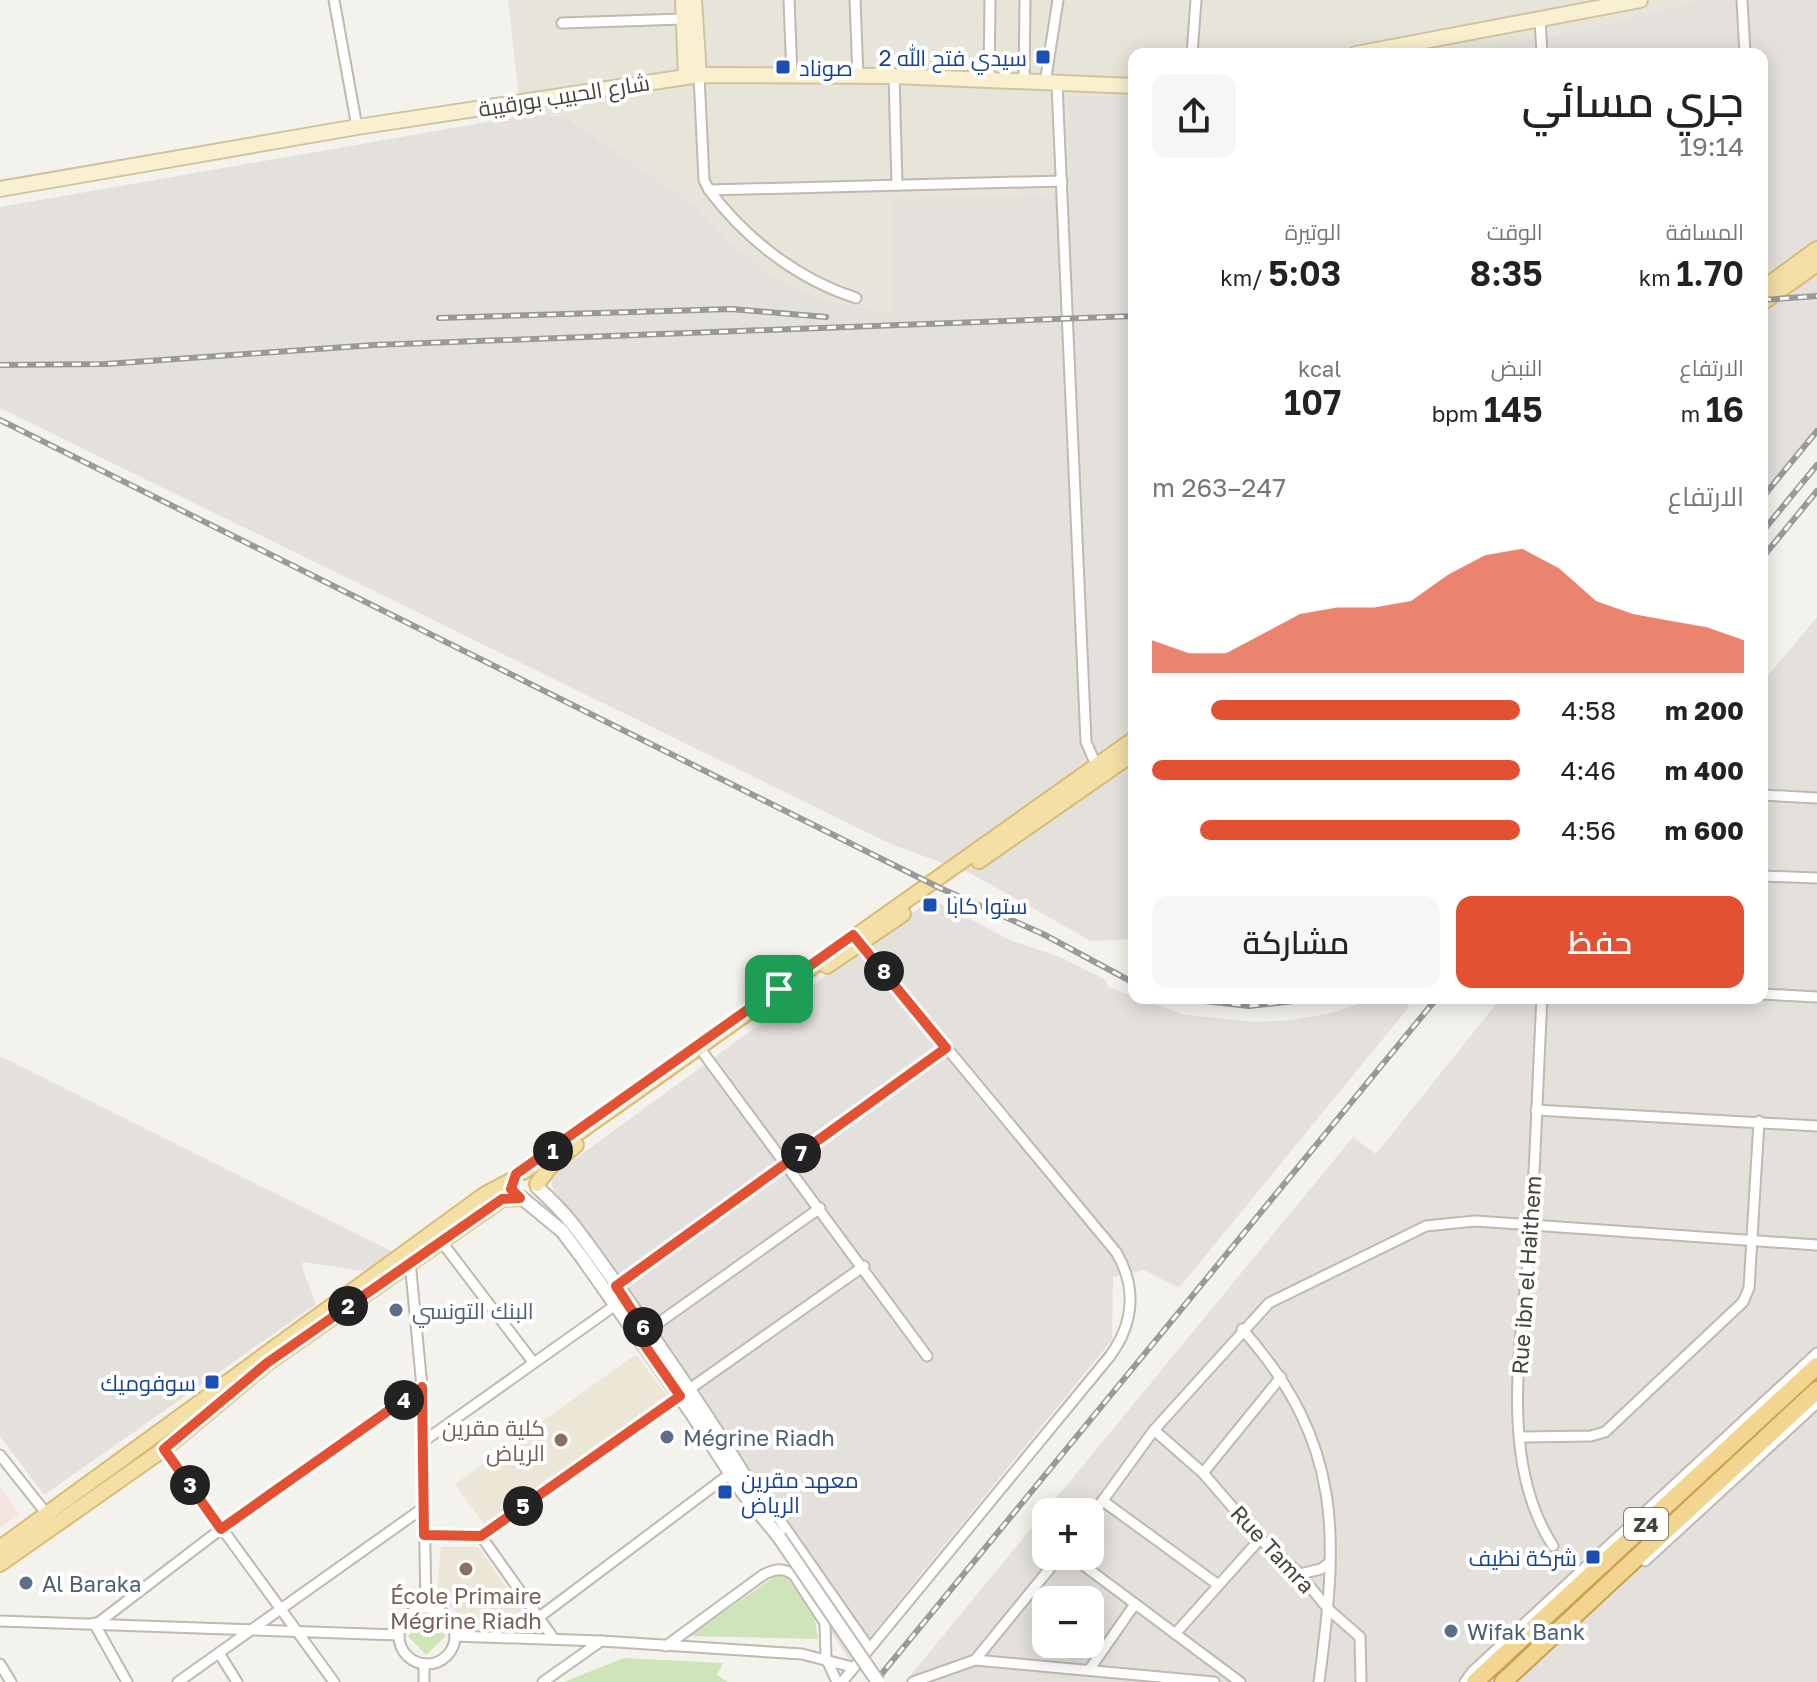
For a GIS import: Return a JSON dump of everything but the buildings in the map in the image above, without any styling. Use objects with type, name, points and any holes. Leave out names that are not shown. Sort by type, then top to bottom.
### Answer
[{"type":"highway","name":"Z4","points":[[1475,1682],[1817,1366]]},
{"type":"highway","name":"Z4","points":[[1503,1682],[1817,1390]]},
{"type":"main road","points":[[683,0],[692,76]]},
{"type":"main road","points":[[692,76],[694,0]]},
{"type":"main road","points":[[1393,48],[1640,0]]},
{"type":"main road","name":"شارع الحبيب بورقيبة","points":[[0,189],[357,127],[692,76],[894,76],[1128,86]]},
{"type":"main road","points":[[1768,285],[1817,249]]},
{"type":"main road","points":[[1768,299],[1817,264]]},
{"type":"main road","points":[[1100,770],[1128,744]]},
{"type":"main road","points":[[0,1564],[164,1449],[267,1363],[410,1261],[502,1199],[533,1195],[549,1168],[575,1146],[926,888],[1100,770],[1128,756]]},
{"type":"main road","points":[[0,1548],[484,1195],[517,1176],[856,939]]},
{"type":"main road","points":[[517,1176],[531,1174],[537,1186]]},
{"type":"main road","points":[[517,1176],[513,1192],[521,1198]]},
{"type":"street","points":[[334,0],[357,127]]},
{"type":"street","points":[[789,0],[792,75]]},
{"type":"street","points":[[855,0],[858,76]]},
{"type":"street","points":[[989,79],[990,0]]},
{"type":"street","points":[[1024,82],[1025,0]]},
{"type":"street","points":[[1058,0],[1051,84],[1062,181],[1086,742],[1100,770]]},
{"type":"street","points":[[1192,48],[1196,0]]},
{"type":"street","points":[[1742,0],[1745,48]]},
{"type":"street","points":[[562,23],[683,19]]},
{"type":"street","points":[[1540,20],[1542,48]]},
{"type":"street","points":[[692,76],[704,180],[709,190],[768,251],[796,272],[827,289],[856,298]]},
{"type":"street","points":[[894,76],[897,185]]},
{"type":"street","points":[[709,190],[1062,181]]},
{"type":"street","points":[[1768,795],[1817,798]]},
{"type":"street","points":[[1768,876],[1817,878]]},
{"type":"street","points":[[666,1646],[751,1583],[780,1569],[794,1575],[825,1623],[826,1658],[839,1682],[1110,1356],[1126,1329],[1130,1309],[1127,1275],[1116,1252],[856,939]]},
{"type":"street","points":[[1768,994],[1817,997]]},
{"type":"street","name":"Rue ibn el Haithem","points":[[1542,1004],[1531,1226],[1518,1381],[1529,1496],[1553,1546]]},
{"type":"street","points":[[611,1290],[946,1048]]},
{"type":"street","points":[[704,1054],[864,1266],[927,1356]]},
{"type":"street","points":[[1536,1110],[1817,1126]]},
{"type":"street","points":[[1522,1437],[1591,1436],[1605,1432],[1743,1302],[1749,1288],[1759,1121]]},
{"type":"street","points":[[537,1186],[571,1222],[611,1290]]},
{"type":"street","points":[[521,1198],[562,1231],[620,1302],[878,1682]]},
{"type":"street","points":[[642,1334],[820,1208]]},
{"type":"street","points":[[1104,1500],[1154,1430],[1242,1329],[1279,1296],[1426,1226],[1453,1220],[1817,1245]]},
{"type":"street","points":[[441,1241],[533,1362]]},
{"type":"street","points":[[410,1261],[422,1387],[426,1607]]},
{"type":"street","points":[[424,1535],[481,1536],[864,1266]]},
{"type":"street","points":[[424,1441],[620,1302]]},
{"type":"street","points":[[1242,1329],[1281,1377],[1305,1418],[1321,1459],[1330,1524],[1328,1609],[1319,1682]]},
{"type":"street","points":[[1465,1682],[1472,1672],[1817,1353]]},
{"type":"street","points":[[1203,1473],[1281,1377]]},
{"type":"street","points":[[96,1623],[221,1529],[422,1387]]},
{"type":"street","points":[[1513,1682],[1817,1403]]},
{"type":"street","name":"Rue Tamra","points":[[1154,1430],[1203,1473],[1260,1539],[1300,1574],[1328,1609],[1360,1637],[1361,1682]]},
{"type":"street","points":[[164,1449],[334,1682]]},
{"type":"street","points":[[0,1455],[46,1513]]},
{"type":"street","points":[[734,1469],[774,1509],[869,1648]]},
{"type":"street","points":[[538,1618],[734,1469]]},
{"type":"street","points":[[1104,1502],[1217,1584]]},
{"type":"street","points":[[178,1682],[279,1607],[423,1508]]},
{"type":"street","points":[[481,1536],[554,1639]]},
{"type":"street","points":[[1175,1634],[1260,1539]]},
{"type":"street","points":[[1300,1574],[1321,1569],[1329,1563]]},
{"type":"street","points":[[975,1660],[1049,1570]]},
{"type":"street","points":[[1090,1570],[1240,1682]]},
{"type":"street","points":[[1089,1670],[1135,1604]]},
{"type":"street","points":[[426,1607],[447,1616],[455,1636],[447,1656],[424,1664],[406,1656],[398,1635],[407,1615],[426,1607]]},
{"type":"street","points":[[0,1621],[300,1634],[398,1635]]},
{"type":"street","points":[[96,1623],[127,1682]]},
{"type":"street","points":[[455,1636],[601,1641],[826,1658],[852,1667]]},
{"type":"street","points":[[543,1682],[601,1641]]},
{"type":"street","points":[[219,1653],[237,1682]]},
{"type":"street","points":[[913,1682],[975,1660],[1214,1682]]},
{"type":"street","points":[[0,1664],[11,1682]]},
{"type":"street","points":[[424,1664],[424,1682]]},
{"type":"street","points":[[1203,1681],[1213,1664]]},
{"type":"shaded area","points":[[508,0],[1703,0],[1584,30],[1475,48],[1128,48],[1128,96],[1068,95],[1071,194],[893,198],[893,313],[824,300],[775,278],[730,243],[692,204],[566,116],[521,116]]},
{"type":"shaded area","points":[[1703,0],[1817,0],[1817,427],[1768,486],[1768,48],[1475,48],[1584,30]]},
{"type":"shaded area","points":[[1068,95],[1128,96],[1128,939],[1091,941],[968,872],[893,845],[0,408],[0,207],[521,116],[565,116],[692,204],[730,243],[775,278],[824,300],[892,313],[892,198],[1070,194]]},
{"type":"shaded area","points":[[1817,617],[1817,1682],[905,1682],[1032,1528],[1032,1570],[1104,1570],[1104,1498],[1056,1498],[1353,1137],[1376,1154],[1496,1004],[1768,1004],[1768,676]]},
{"type":"shaded area","points":[[932,899],[1012,941],[1060,957],[1106,980],[1108,987],[1128,994],[1128,1004],[1155,1004],[1185,1015],[1256,1022],[1332,1013],[1358,1004],[1407,1004],[1409,1007],[1179,1288],[1144,1270],[1113,1277],[1112,1340],[850,1661],[557,1202],[550,1177]]},
{"type":"shaded area","points":[[0,1056],[407,1259],[364,1271],[303,1262],[302,1267],[316,1304],[44,1495],[0,1436]]},
{"type":"shaded area","name":"كلية مقرين الرياض","points":[[636,1354],[667,1396],[485,1526],[455,1484]]},
{"type":"shaded area","points":[[0,1487],[19,1514],[0,1528]]},
{"type":"shaded area","name":"École Primaire Mégrine Riadh","points":[[441,1547],[478,1547],[534,1626],[466,1625],[437,1591]]},
{"type":"green space","points":[[782,1571],[814,1613],[818,1639],[690,1636]]},
{"type":"green space","points":[[427,1617],[446,1636],[426,1655],[408,1636]]},
{"type":"green space","points":[[624,1658],[723,1663],[717,1675],[728,1682],[564,1682]]},
{"type":"railway","points":[[1768,300],[1817,296]]},
{"type":"railway","points":[[439,318],[731,309],[826,317]]},
{"type":"railway","points":[[0,365],[106,364],[374,345],[1128,316]]},
{"type":"railway","points":[[0,420],[940,888],[1043,934],[1128,980]]},
{"type":"railway","points":[[1768,491],[1817,431]]},
{"type":"railway","points":[[1768,525],[1817,465]]},
{"type":"railway","points":[[1768,551],[1817,491]]},
{"type":"railway","points":[[1231,1004],[1267,1004]]},
{"type":"railway","points":[[875,1682],[1432,1004]]},
{"type":"place","name":"2 سيدي فتح الله","points":[[1043,57]]},
{"type":"place","name":"صوناد","points":[[783,67]]},
{"type":"place","name":"ستوا كابا","points":[[930,905]]},
{"type":"place","name":"البنك التونسي","points":[[396,1310]]},
{"type":"place","name":"سوفوميك","points":[[212,1382]]},
{"type":"place","name":"Mégrine Riadh","points":[[667,1437]]},
{"type":"place","name":"كلية مقرين الرياض","points":[[561,1440]]},
{"type":"place","name":"معهد مقرين الرياض","points":[[725,1492]]},
{"type":"place","name":"شركة نظيف","points":[[1593,1557]]},
{"type":"place","name":"École Primaire Mégrine Riadh","points":[[466,1569]]},
{"type":"place","name":"Al Baraka","points":[[26,1583]]},
{"type":"place","name":"Wifak Bank","points":[[1451,1631]]},
{"type":"route","points":[[853,935],[946,1048],[616,1286],[646,1332],[639,1337],[680,1396],[631,1427],[481,1536],[424,1535],[422,1387],[221,1529],[164,1449],[267,1363],[410,1261],[502,1199],[520,1198],[511,1189],[516,1174],[562,1145],[779,989],[853,935]]}]
